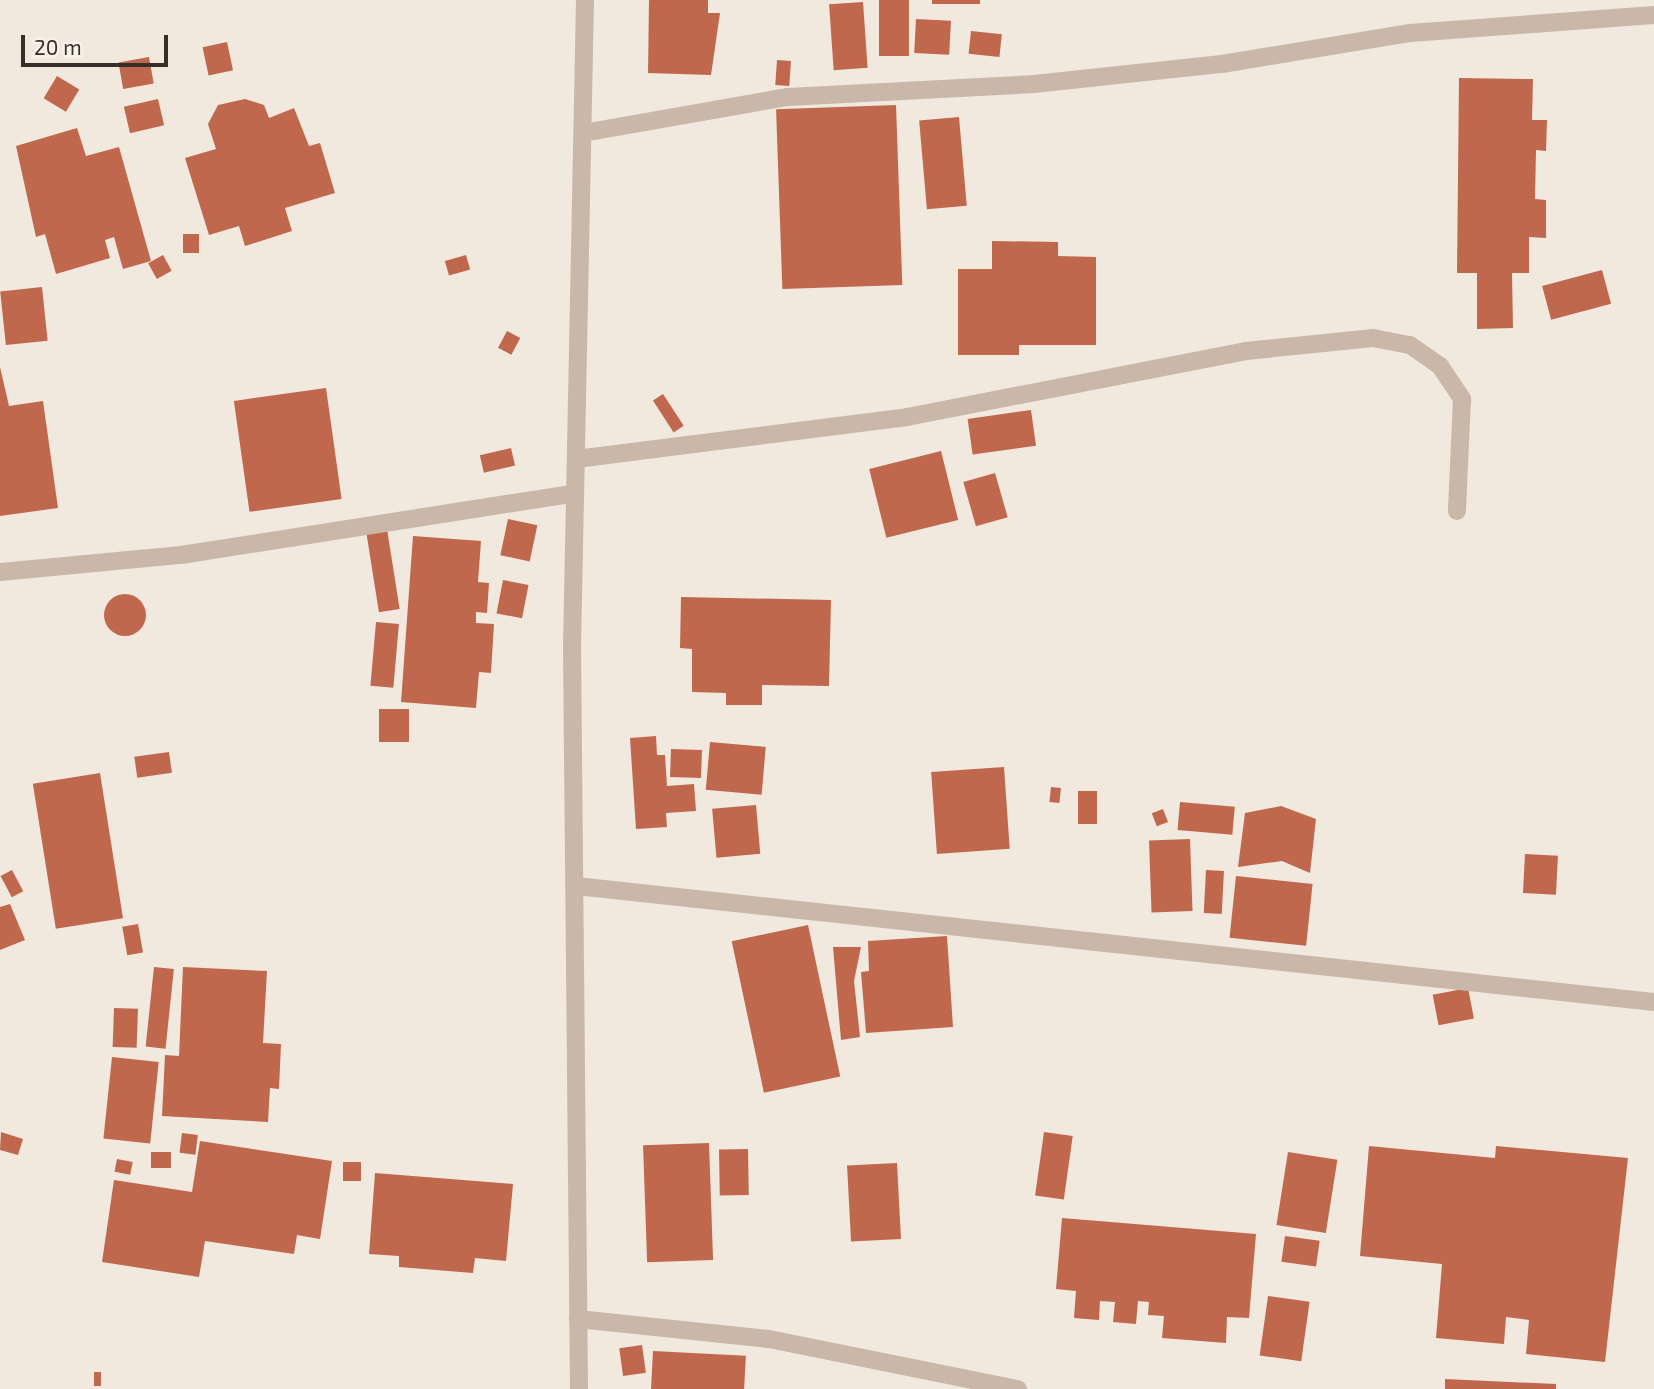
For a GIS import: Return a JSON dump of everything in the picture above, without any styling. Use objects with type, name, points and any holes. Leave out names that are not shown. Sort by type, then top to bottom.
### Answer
[{"type":"street","points":[[579,1389],[575,493],[585,0]]},
{"type":"street","points":[[583,132],[788,97],[1034,84],[1222,64],[1410,33],[1654,15]]},
{"type":"street","points":[[576,459],[908,417],[1246,351],[1373,338],[1410,345],[1440,366],[1462,399],[1457,511]]},
{"type":"street","points":[[0,572],[181,555],[575,493]]},
{"type":"street","points":[[576,886],[1654,1002]]},
{"type":"street","points":[[578,1319],[769,1339],[1018,1389]]},
{"type":"building","points":[[649,0],[708,0],[708,13],[720,13],[711,75],[648,73]]},
{"type":"building","points":[[879,0],[909,0],[909,56],[879,56]]},
{"type":"building","points":[[932,0],[980,0],[980,4],[932,4]]},
{"type":"building","points":[[863,2],[868,68],[834,70],[829,4]]},
{"type":"building","points":[[916,19],[951,21],[949,55],[914,53]]},
{"type":"building","points":[[971,31],[1002,34],[999,57],[969,54]]},
{"type":"building","points":[[227,42],[233,70],[209,76],[203,47]]},
{"type":"building","points":[[149,57],[154,84],[123,89],[118,62]]},
{"type":"building","points":[[777,60],[791,61],[789,86],[775,85]]},
{"type":"building","points":[[57,76],[79,89],[66,112],[44,98]]},
{"type":"building","points":[[1459,78],[1533,79],[1532,120],[1547,120],[1546,151],[1536,150],[1535,199],[1546,200],[1546,238],[1529,237],[1529,273],[1512,273],[1513,328],[1477,329],[1477,273],[1457,273]]},
{"type":"building","points":[[158,99],[164,125],[130,133],[124,107]]},
{"type":"building","points":[[245,99],[264,105],[269,118],[294,108],[309,146],[320,143],[335,193],[285,208],[292,231],[245,246],[239,226],[209,235],[185,158],[216,149],[208,124],[218,105]]},
{"type":"building","points":[[896,105],[902,285],[782,289],[776,109]]},
{"type":"building","points":[[959,117],[967,206],[927,209],[919,120]]},
{"type":"building","points":[[77,128],[86,156],[119,147],[151,261],[123,269],[114,237],[105,240],[110,258],[56,274],[45,234],[36,237],[16,146]]},
{"type":"building","points":[[183,234],[199,234],[199,253],[183,253]]},
{"type":"building","points":[[992,241],[1058,242],[1058,256],[1096,257],[1096,345],[1019,345],[1019,355],[958,355],[958,269],[992,269]]},
{"type":"building","points":[[163,255],[172,271],[157,279],[148,263]]},
{"type":"building","points":[[466,255],[470,269],[449,275],[445,261]]},
{"type":"building","points":[[1602,270],[1611,304],[1551,320],[1542,286]]},
{"type":"building","points":[[42,287],[48,341],[6,345],[0,291]]},
{"type":"building","points":[[507,331],[520,338],[511,355],[498,348]]},
{"type":"building","points":[[0,367],[9,406],[43,401],[58,508],[0,516]]},
{"type":"building","points":[[326,388],[342,499],[249,512],[234,401]]},
{"type":"building","points":[[663,394],[684,426],[674,432],[653,401]]},
{"type":"building","points":[[1031,410],[1036,446],[973,455],[968,419]]},
{"type":"building","points":[[511,448],[515,466],[484,473],[480,455]]},
{"type":"building","points":[[941,451],[958,520],[886,538],[869,469]]},
{"type":"building","points":[[995,473],[1008,517],[976,526],[963,482]]},
{"type":"building","points":[[508,519],[537,525],[530,561],[500,555]]},
{"type":"building","points":[[387,529],[400,609],[379,612],[366,532]]},
{"type":"building","points":[[413,536],[481,541],[478,582],[489,583],[487,613],[476,612],[476,623],[494,624],[491,673],[479,672],[476,708],[401,702]]},
{"type":"building","points":[[503,580],[529,585],[522,618],[497,613]]},
{"type":"building","points":[[125,594],[140,600],[146,615],[140,630],[125,636],[110,630],[104,615],[110,600]]},
{"type":"building","points":[[681,597],[831,600],[829,686],[762,685],[762,705],[726,705],[726,693],[692,692],[692,649],[680,648]]},
{"type":"building","points":[[376,622],[399,624],[393,688],[370,686]]},
{"type":"building","points":[[379,709],[409,709],[409,742],[379,742]]},
{"type":"building","points":[[656,736],[657,755],[665,755],[667,786],[694,784],[696,811],[666,813],[667,827],[636,829],[630,738]]},
{"type":"building","points":[[710,742],[766,747],[762,795],[706,790]]},
{"type":"building","points":[[671,749],[702,750],[701,778],[670,777]]},
{"type":"building","points":[[169,752],[172,773],[137,778],[134,757]]},
{"type":"building","points":[[1004,767],[1010,849],[937,854],[931,772]]},
{"type":"building","points":[[100,773],[123,918],[56,929],[33,784]]},
{"type":"building","points":[[1051,787],[1061,788],[1059,803],[1049,802]]},
{"type":"building","points":[[1078,791],[1097,791],[1097,824],[1078,824]]},
{"type":"building","points":[[1180,802],[1235,807],[1232,835],[1178,830]]},
{"type":"building","points":[[756,805],[760,854],[716,858],[712,809]]},
{"type":"building","points":[[1281,806],[1316,819],[1310,873],[1282,861],[1238,867],[1245,813]]},
{"type":"building","points":[[1163,809],[1168,822],[1157,826],[1152,813]]},
{"type":"building","points":[[1190,839],[1193,911],[1152,912],[1149,840]]},
{"type":"building","points":[[1525,854],[1558,856],[1556,895],[1523,893]]},
{"type":"building","points":[[12,870],[23,891],[12,897],[1,876]]},
{"type":"building","points":[[1206,870],[1224,871],[1222,914],[1204,913]]},
{"type":"building","points":[[1236,876],[1313,884],[1306,946],[1230,938]]},
{"type":"building","points":[[10,904],[25,940],[0,950],[0,907]]},
{"type":"building","points":[[138,924],[143,953],[127,955],[122,927]]},
{"type":"building","points":[[808,925],[840,1077],[764,1093],[732,941]]},
{"type":"building","points":[[947,936],[953,1027],[866,1033],[861,972],[869,971],[868,941]]},
{"type":"building","points":[[833,947],[861,947],[854,981],[860,1037],[841,1040]]},
{"type":"building","points":[[154,967],[174,969],[166,1049],[146,1047]]},
{"type":"building","points":[[183,967],[267,971],[263,1043],[281,1044],[279,1089],[270,1088],[268,1122],[162,1116],[165,1055],[179,1056]]},
{"type":"building","points":[[1468,988],[1474,1018],[1439,1025],[1433,995]]},
{"type":"building","points":[[114,1008],[138,1009],[137,1048],[113,1047]]},
{"type":"building","points":[[112,1057],[159,1062],[150,1143],[103,1139]]},
{"type":"building","points":[[1,1132],[23,1139],[18,1155],[0,1150]]},
{"type":"building","points":[[1044,1132],[1073,1136],[1064,1199],[1035,1195]]},
{"type":"building","points":[[182,1133],[198,1135],[195,1155],[180,1153]]},
{"type":"building","points":[[200,1141],[332,1161],[320,1239],[297,1235],[294,1254],[205,1241],[199,1277],[102,1262],[114,1180],[192,1192]]},
{"type":"building","points":[[709,1143],[713,1260],[647,1262],[643,1145]]},
{"type":"building","points":[[1369,1146],[1495,1158],[1496,1146],[1628,1158],[1605,1362],[1526,1354],[1529,1320],[1506,1317],[1504,1344],[1436,1338],[1442,1264],[1360,1256]]},
{"type":"building","points":[[748,1149],[749,1195],[720,1195],[719,1150]]},
{"type":"building","points":[[151,1152],[171,1152],[171,1168],[151,1168]]},
{"type":"building","points":[[1288,1152],[1337,1160],[1326,1233],[1276,1225]]},
{"type":"building","points":[[117,1159],[133,1162],[130,1175],[115,1172]]},
{"type":"building","points":[[343,1162],[361,1162],[361,1181],[343,1181]]},
{"type":"building","points":[[897,1163],[901,1239],[851,1242],[847,1166]]},
{"type":"building","points":[[375,1173],[513,1184],[506,1261],[475,1258],[473,1273],[399,1267],[399,1256],[369,1254]]},
{"type":"building","points":[[1062,1218],[1256,1234],[1249,1318],[1227,1317],[1226,1343],[1162,1338],[1164,1316],[1148,1315],[1149,1302],[1138,1301],[1136,1324],[1113,1322],[1115,1302],[1100,1301],[1099,1320],[1074,1318],[1076,1291],[1056,1289]]},
{"type":"building","points":[[1285,1236],[1320,1241],[1316,1267],[1281,1262]]},
{"type":"building","points":[[1268,1296],[1310,1302],[1301,1361],[1260,1355]]},
{"type":"building","points":[[642,1345],[646,1373],[623,1376],[619,1348]]},
{"type":"building","points":[[653,1351],[746,1356],[744,1389],[651,1389]]},
{"type":"building","points":[[94,1372],[101,1372],[101,1386],[94,1386]]},
{"type":"building","points":[[1445,1379],[1556,1384],[1556,1389],[1445,1389]]}]
